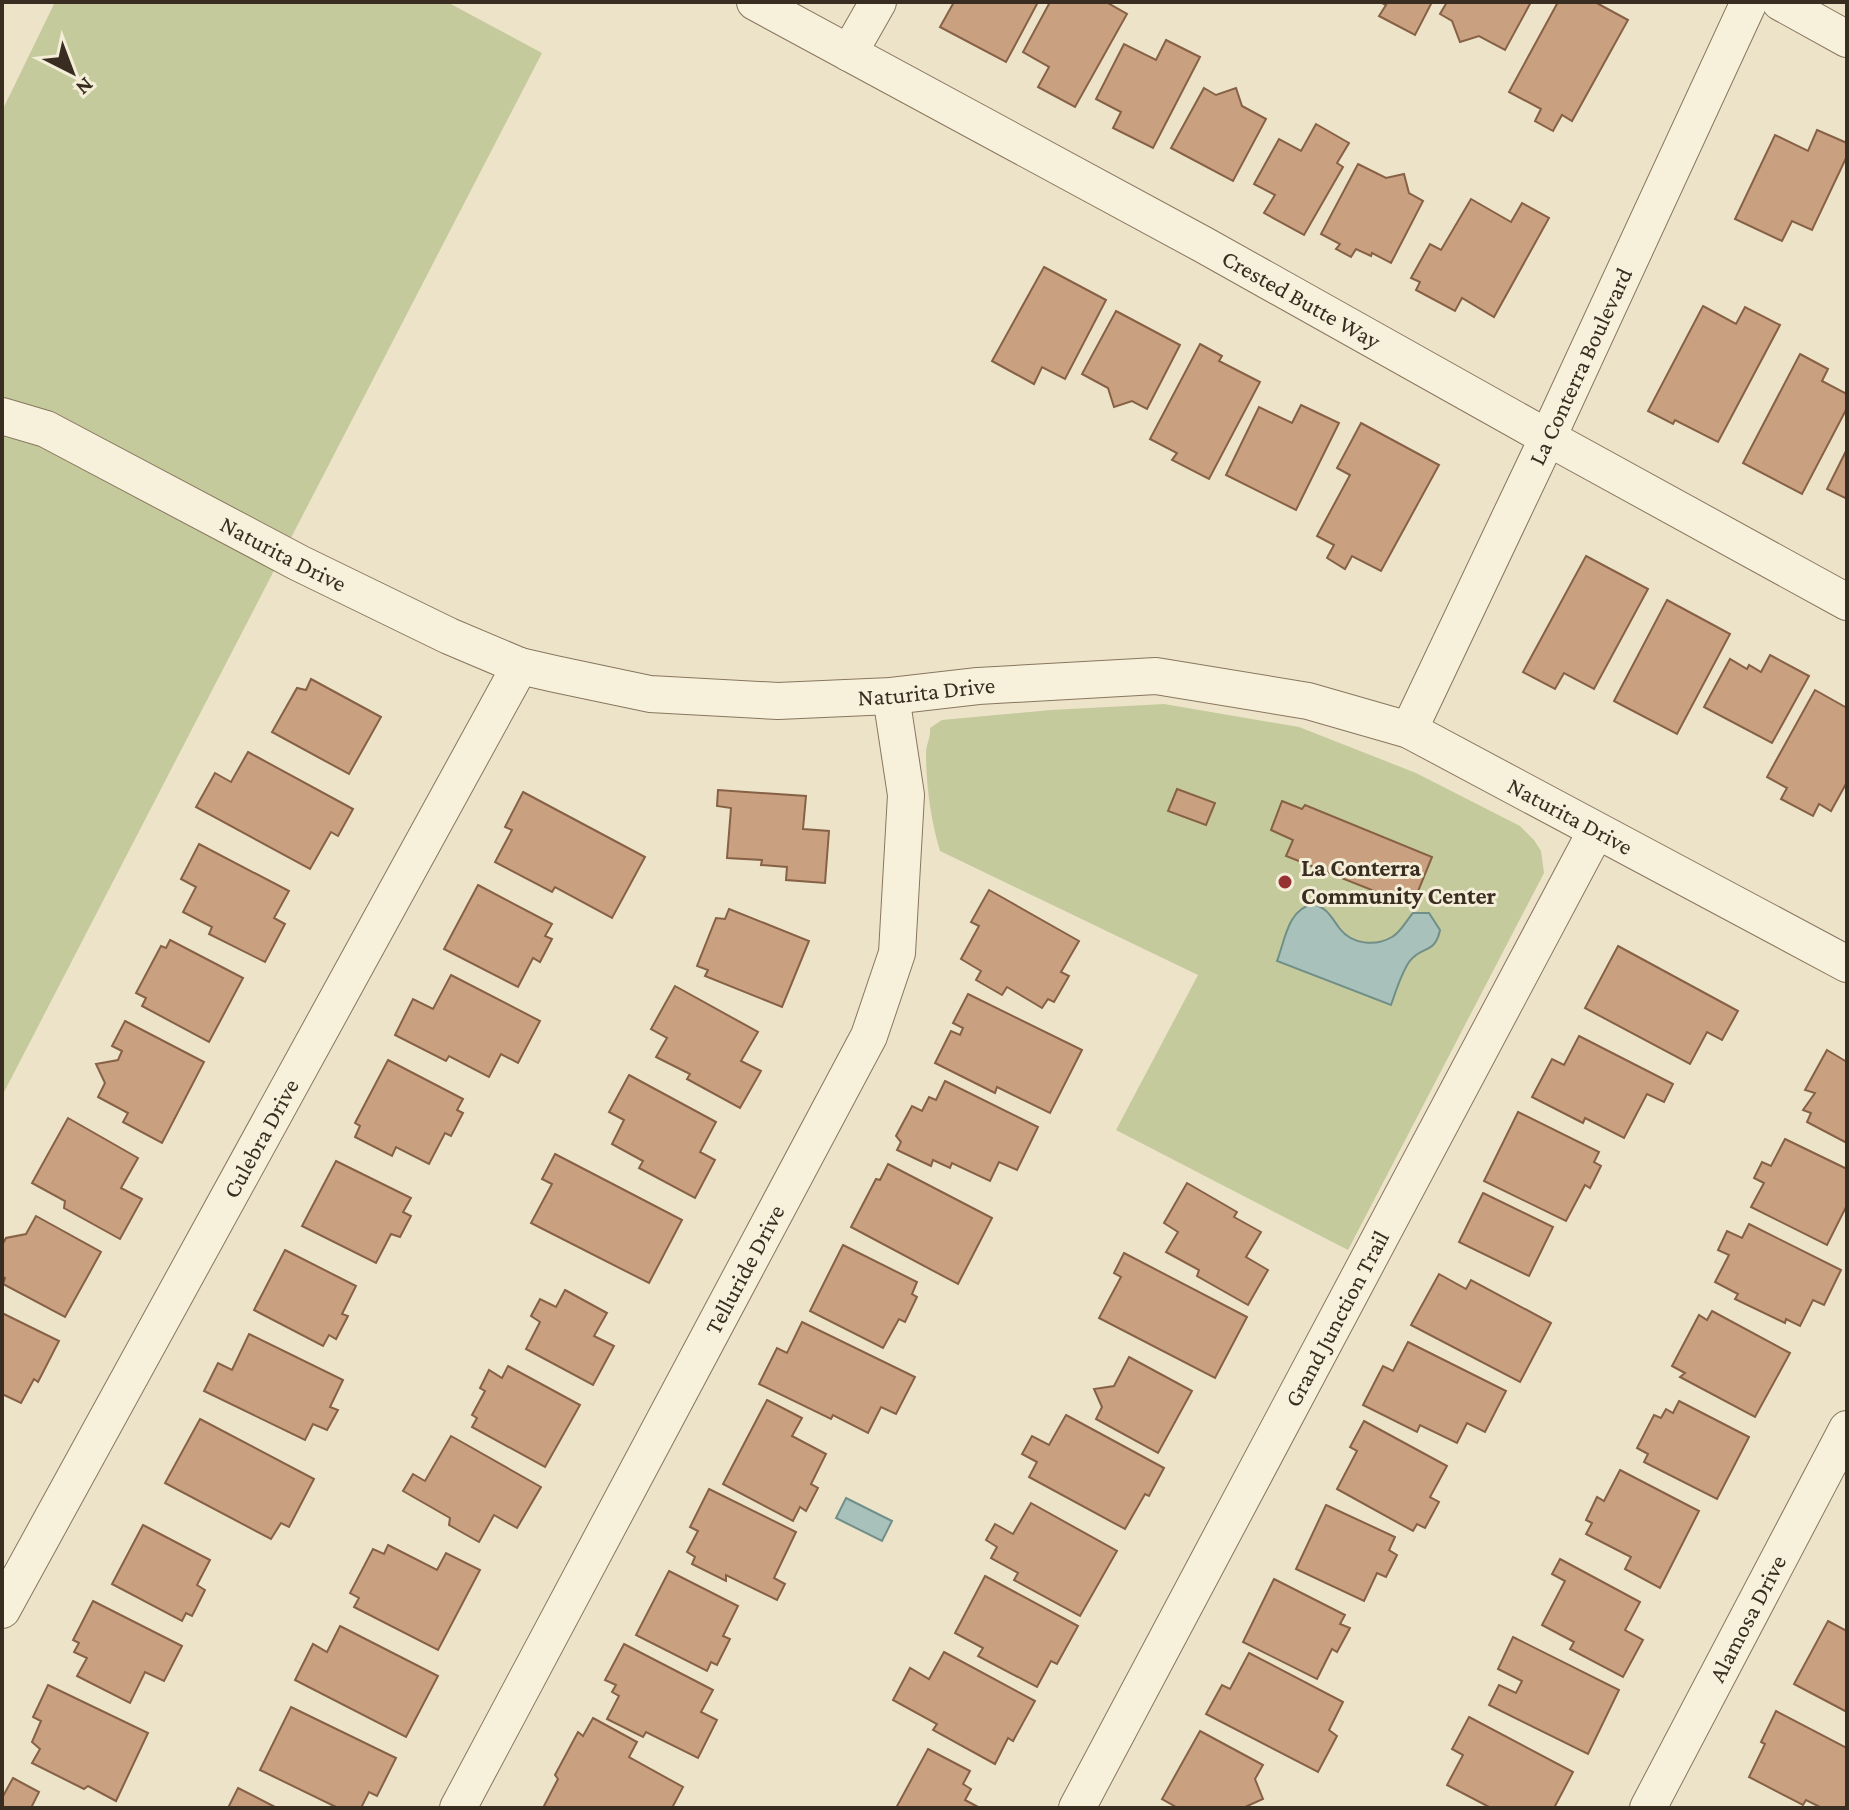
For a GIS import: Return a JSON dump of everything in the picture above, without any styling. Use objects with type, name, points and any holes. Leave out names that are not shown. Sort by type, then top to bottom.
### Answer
[{"type":"street","name":"Crested Butte Way","points":[[755,2],[1204,245],[1847,602]]},
{"type":"street","points":[[849,53],[878,2]]},
{"type":"street","name":"La Conterra Boulevard","points":[[1409,730],[1749,2]]},
{"type":"street","points":[[1780,2],[1847,39]]},
{"type":"street","name":"Naturita Drive","points":[[2,416],[46,429],[299,563],[449,636],[520,666],[650,694],[778,701],[891,696],[978,686],[1156,676],[1308,701],[1409,730],[1847,964]]},
{"type":"street","name":"Culebra Drive","points":[[2,1610],[520,666]]},
{"type":"street","name":"Telluride Drive","points":[[458,1808],[869,1036],[897,953],[906,795],[891,696]]},
{"type":"street","name":"Grand Junction Trail","points":[[1077,1808],[1596,831]]},
{"type":"street","name":"Alamosa Drive","points":[[1648,1808],[1847,1429]]},
{"type":"green space","points":[[55,2],[447,2],[542,53],[2,1096],[2,111]]},
{"type":"green space","points":[[1164,704],[1299,727],[1416,773],[1520,826],[1541,851],[1544,873],[1348,1250],[1116,1130],[1198,975],[940,851],[930,803],[926,753],[930,728],[942,720]]},
{"type":"water","points":[[1313,904],[1326,911],[1345,934],[1357,941],[1378,942],[1392,937],[1413,913],[1429,913],[1440,930],[1435,943],[1409,962],[1391,1005],[1277,961],[1293,919],[1298,912]]},
{"type":"water","points":[[846,1498],[892,1521],[882,1541],[836,1518]]},
{"type":"building","points":[[954,2],[1038,2],[1006,62],[940,27]]},
{"type":"building","points":[[1050,2],[1106,2],[1127,14],[1075,107],[1038,87],[1049,67],[1023,52]]},
{"type":"building","points":[[1380,2],[1432,2],[1415,35],[1379,16],[1386,5]]},
{"type":"building","points":[[1447,2],[1531,2],[1505,50],[1479,36],[1460,42],[1452,21],[1440,14]]},
{"type":"building","points":[[1558,2],[1595,2],[1628,20],[1572,121],[1562,115],[1553,131],[1535,121],[1541,109],[1509,92]]},
{"type":"building","points":[[1166,40],[1200,57],[1153,148],[1113,128],[1121,112],[1096,99],[1124,44],[1156,60]]},
{"type":"building","points":[[1204,88],[1216,95],[1236,88],[1242,106],[1266,119],[1233,181],[1171,148]]},
{"type":"building","points":[[1316,124],[1349,143],[1337,163],[1343,167],[1304,235],[1264,213],[1275,195],[1254,184],[1279,139],[1301,151]]},
{"type":"building","points":[[1817,130],[1847,143],[1847,156],[1812,230],[1792,221],[1782,241],[1735,219],[1775,135],[1808,151]]},
{"type":"building","points":[[1358,164],[1386,178],[1404,174],[1409,193],[1423,201],[1391,263],[1356,249],[1351,257],[1336,249],[1340,244],[1321,234]]},
{"type":"building","points":[[1471,199],[1511,222],[1522,203],[1549,218],[1494,317],[1462,298],[1455,311],[1416,290],[1420,282],[1411,278],[1430,244],[1441,250]]},
{"type":"building","points":[[1044,267],[1106,300],[1065,379],[1042,367],[1034,384],[992,361]]},
{"type":"building","points":[[1703,306],[1736,324],[1745,307],[1780,325],[1718,442],[1675,420],[1673,424],[1648,411]]},
{"type":"building","points":[[1116,311],[1180,345],[1147,409],[1132,401],[1114,407],[1108,388],[1082,374]]},
{"type":"building","points":[[1200,344],[1222,356],[1219,361],[1260,382],[1209,479],[1172,460],[1177,453],[1150,439]]},
{"type":"building","points":[[1800,354],[1828,369],[1822,381],[1847,394],[1847,408],[1802,494],[1743,463]]},
{"type":"building","points":[[1301,405],[1339,423],[1296,510],[1226,475],[1259,407],[1292,423]]},
{"type":"building","points":[[1361,423],[1439,465],[1381,571],[1352,556],[1345,569],[1327,558],[1334,545],[1317,536],[1350,475],[1337,468]]},
{"type":"building","points":[[1847,449],[1847,499],[1827,489]]},
{"type":"building","points":[[1586,556],[1648,589],[1594,689],[1564,673],[1555,689],[1523,672]]},
{"type":"building","points":[[1667,600],[1730,634],[1677,734],[1614,701]]},
{"type":"building","points":[[1770,655],[1809,676],[1772,743],[1704,707],[1730,659],[1747,669],[1749,665],[1761,672]]},
{"type":"building","points":[[311,679],[381,717],[349,774],[272,732],[297,688],[306,690]]},
{"type":"building","points":[[1815,690],[1847,708],[1847,782],[1831,811],[1819,804],[1813,816],[1781,799],[1787,788],[1767,777]]},
{"type":"building","points":[[248,752],[353,809],[338,836],[331,832],[310,869],[196,807],[215,773],[231,782]]},
{"type":"building","points":[[1177,789],[1215,803],[1206,825],[1168,811]]},
{"type":"building","points":[[718,790],[806,796],[803,829],[829,831],[825,883],[786,880],[787,867],[761,865],[762,860],[727,858],[731,808],[717,806]]},
{"type":"building","points":[[523,792],[645,857],[612,918],[555,887],[552,892],[495,862],[512,830],[505,827]]},
{"type":"building","points":[[1282,801],[1302,809],[1305,805],[1432,857],[1412,906],[1286,856],[1293,840],[1271,830]]},
{"type":"building","points":[[199,844],[289,891],[274,918],[285,924],[265,962],[209,934],[212,927],[183,912],[196,887],[181,879]]},
{"type":"building","points":[[478,885],[552,924],[545,936],[552,939],[540,962],[533,958],[518,987],[444,949]]},
{"type":"building","points":[[989,890],[1079,941],[1061,972],[1069,976],[1054,1002],[1048,999],[1042,1008],[1007,987],[1002,995],[976,980],[981,971],[961,959],[979,926],[971,922]]},
{"type":"building","points":[[729,909],[809,941],[782,1007],[705,976],[708,970],[697,966],[716,918],[725,919]]},
{"type":"building","points":[[170,940],[243,978],[209,1042],[142,1006],[146,998],[136,993],[161,946],[166,948]]},
{"type":"building","points":[[1618,946],[1738,1011],[1722,1040],[1707,1032],[1690,1064],[1585,1008]]},
{"type":"building","points":[[451,975],[540,1021],[518,1063],[501,1054],[489,1077],[449,1056],[446,1061],[395,1035],[413,999],[433,1009]]},
{"type":"building","points":[[675,986],[758,1032],[741,1061],[761,1071],[740,1108],[687,1079],[690,1074],[656,1057],[667,1038],[651,1029]]},
{"type":"building","points":[[968,994],[1082,1050],[1050,1113],[997,1087],[995,1093],[935,1063],[951,1031],[960,1035],[963,1028],[953,1023]]},
{"type":"building","points":[[125,1021],[204,1062],[162,1143],[123,1122],[128,1113],[98,1097],[105,1083],[96,1064],[118,1060],[122,1051],[112,1046]]},
{"type":"building","points":[[1579,1036],[1673,1084],[1664,1102],[1647,1094],[1624,1138],[1585,1118],[1583,1123],[1532,1097],[1552,1059],[1564,1065]]},
{"type":"building","points":[[1827,1050],[1847,1062],[1847,1143],[1807,1122],[1811,1113],[1803,1110],[1815,1093],[1805,1090]]},
{"type":"building","points":[[388,1060],[463,1099],[457,1110],[463,1113],[451,1136],[445,1133],[429,1164],[396,1147],[392,1156],[355,1137],[360,1126],[355,1123]]},
{"type":"building","points":[[629,1075],[716,1122],[700,1152],[715,1160],[695,1198],[639,1168],[643,1161],[612,1144],[624,1120],[609,1112]]},
{"type":"building","points":[[945,1081],[1038,1127],[1017,1170],[999,1162],[990,1181],[952,1163],[950,1168],[933,1160],[931,1166],[897,1150],[901,1142],[896,1136],[912,1106],[922,1111],[929,1097],[936,1100]]},
{"type":"building","points":[[1518,1112],[1599,1152],[1594,1162],[1601,1166],[1590,1188],[1585,1185],[1566,1221],[1484,1181]]},
{"type":"building","points":[[68,1118],[138,1158],[121,1188],[142,1199],[120,1239],[64,1208],[65,1201],[32,1183]]},
{"type":"building","points":[[1785,1139],[1847,1169],[1847,1205],[1827,1245],[1751,1207],[1764,1183],[1754,1178],[1762,1162],[1771,1166]]},
{"type":"building","points":[[555,1154],[682,1220],[649,1283],[531,1223],[552,1184],[542,1179]]},
{"type":"building","points":[[336,1161],[411,1198],[403,1212],[411,1216],[400,1237],[391,1234],[376,1263],[302,1226]]},
{"type":"building","points":[[888,1164],[992,1218],[958,1284],[851,1227],[876,1179],[880,1180]]},
{"type":"building","points":[[1187,1183],[1237,1212],[1234,1217],[1261,1232],[1246,1257],[1268,1270],[1248,1305],[1197,1276],[1199,1270],[1166,1252],[1178,1232],[1164,1223]]},
{"type":"building","points":[[1483,1193],[1553,1227],[1529,1276],[1459,1242]]},
{"type":"building","points":[[36,1216],[101,1252],[65,1317],[3,1284],[2,1245],[6,1238],[26,1234]]},
{"type":"building","points":[[1749,1224],[1841,1270],[1824,1305],[1813,1300],[1800,1326],[1786,1319],[1785,1323],[1735,1299],[1738,1294],[1715,1282],[1729,1255],[1718,1250],[1727,1231],[1742,1238]]},
{"type":"building","points":[[843,1245],[917,1282],[912,1294],[917,1297],[905,1322],[899,1319],[883,1348],[810,1311]]},
{"type":"building","points":[[285,1250],[356,1286],[342,1314],[348,1316],[336,1339],[329,1335],[323,1346],[254,1310]]},
{"type":"building","points":[[1124,1253],[1247,1317],[1215,1378],[1099,1318],[1121,1277],[1114,1273]]},
{"type":"building","points":[[1439,1274],[1466,1289],[1471,1280],[1551,1323],[1520,1382],[1411,1325]]},
{"type":"building","points":[[565,1290],[607,1313],[594,1336],[614,1346],[593,1385],[526,1349],[540,1322],[531,1316],[540,1299],[556,1307]]},
{"type":"building","points":[[1712,1311],[1790,1353],[1755,1417],[1680,1377],[1685,1373],[1672,1366],[1699,1315],[1707,1320]]},
{"type":"building","points":[[2,1313],[59,1341],[38,1382],[34,1379],[21,1403],[2,1394]]},
{"type":"building","points":[[802,1322],[915,1377],[896,1414],[881,1407],[868,1433],[833,1415],[831,1419],[759,1384],[777,1348],[787,1353]]},
{"type":"building","points":[[249,1334],[343,1380],[330,1407],[338,1410],[327,1430],[313,1424],[305,1440],[204,1391],[218,1363],[232,1370]]},
{"type":"building","points":[[1408,1342],[1506,1391],[1485,1432],[1467,1423],[1457,1443],[1420,1425],[1417,1432],[1363,1405],[1383,1366],[1393,1371]]},
{"type":"building","points":[[1129,1357],[1192,1391],[1158,1453],[1096,1419],[1102,1407],[1094,1389],[1114,1386]]},
{"type":"building","points":[[508,1366],[580,1405],[545,1467],[472,1427],[477,1418],[472,1415],[485,1391],[480,1388],[489,1370],[502,1378]]},
{"type":"building","points":[[767,1400],[802,1418],[792,1436],[826,1454],[811,1484],[818,1488],[806,1511],[800,1507],[793,1521],[723,1484]]},
{"type":"building","points":[[1679,1401],[1749,1437],[1717,1499],[1644,1462],[1648,1454],[1637,1448],[1654,1415],[1661,1418],[1666,1409],[1673,1413]]},
{"type":"building","points":[[1066,1415],[1164,1468],[1149,1496],[1145,1494],[1125,1529],[1029,1477],[1037,1462],[1022,1454],[1032,1436],[1049,1445]]},
{"type":"building","points":[[200,1419],[314,1479],[289,1527],[281,1523],[271,1539],[165,1483]]},
{"type":"building","points":[[1364,1421],[1447,1466],[1430,1497],[1439,1502],[1425,1528],[1417,1524],[1413,1531],[1337,1489],[1357,1451],[1350,1447]]},
{"type":"building","points":[[451,1436],[541,1487],[517,1528],[494,1515],[479,1542],[449,1525],[450,1518],[403,1491],[413,1474],[425,1481]]},
{"type":"building","points":[[1620,1470],[1699,1511],[1660,1588],[1625,1569],[1631,1557],[1586,1534],[1592,1523],[1586,1520],[1597,1497],[1604,1501]]},
{"type":"building","points":[[709,1489],[796,1532],[774,1578],[785,1584],[777,1600],[726,1575],[726,1581],[692,1564],[695,1557],[687,1552],[698,1531],[690,1527]]},
{"type":"building","points":[[1031,1503],[1117,1551],[1080,1616],[1014,1580],[1018,1573],[991,1558],[997,1547],[986,1540],[995,1524],[1013,1534]]},
{"type":"building","points":[[1326,1505],[1395,1537],[1389,1550],[1397,1555],[1386,1577],[1377,1573],[1364,1601],[1296,1569]]},
{"type":"building","points":[[143,1525],[210,1560],[197,1585],[205,1590],[192,1616],[186,1613],[182,1621],[112,1584]]},
{"type":"building","points":[[388,1545],[437,1570],[446,1553],[480,1570],[438,1650],[354,1607],[359,1598],[350,1593],[373,1549],[384,1554]]},
{"type":"building","points":[[1560,1559],[1640,1602],[1625,1630],[1643,1640],[1623,1677],[1570,1649],[1574,1642],[1542,1625],[1565,1581],[1552,1574]]},
{"type":"building","points":[[669,1571],[738,1606],[723,1636],[730,1639],[717,1665],[711,1662],[707,1671],[636,1635]]},
{"type":"building","points":[[985,1576],[1078,1626],[1057,1664],[1051,1661],[1037,1687],[978,1656],[983,1648],[955,1633]]},
{"type":"building","points":[[1274,1579],[1345,1615],[1340,1624],[1350,1628],[1337,1652],[1332,1649],[1317,1679],[1243,1642]]},
{"type":"building","points":[[93,1601],[182,1646],[164,1681],[145,1672],[130,1703],[77,1676],[87,1658],[74,1652],[79,1643],[73,1640]]},
{"type":"building","points":[[1828,1621],[1847,1631],[1847,1712],[1794,1684]]},
{"type":"building","points":[[340,1626],[438,1676],[406,1737],[295,1680],[313,1644],[327,1652]]},
{"type":"building","points":[[1513,1637],[1619,1690],[1588,1754],[1489,1705],[1499,1685],[1516,1693],[1522,1681],[1498,1669]]},
{"type":"building","points":[[624,1644],[713,1690],[701,1712],[717,1720],[698,1758],[646,1732],[643,1737],[607,1719],[619,1696],[612,1692],[616,1685],[605,1680]]},
{"type":"building","points":[[944,1652],[1035,1701],[1013,1741],[1008,1738],[995,1764],[933,1730],[937,1724],[893,1700],[910,1668],[929,1679]]},
{"type":"building","points":[[1249,1653],[1343,1702],[1329,1730],[1337,1736],[1318,1772],[1206,1714],[1222,1685],[1230,1689]]},
{"type":"building","points":[[48,1685],[148,1733],[116,1801],[32,1763],[40,1749],[32,1742],[41,1721],[33,1717]]},
{"type":"building","points":[[291,1707],[396,1758],[377,1796],[369,1792],[361,1808],[338,1808],[260,1770]]},
{"type":"building","points":[[1776,1711],[1847,1748],[1847,1808],[1822,1808],[1806,1800],[1803,1805],[1749,1777]]},
{"type":"building","points":[[1469,1717],[1573,1772],[1554,1808],[1491,1808],[1447,1785],[1463,1755],[1452,1749]]},
{"type":"building","points":[[593,1718],[637,1742],[629,1757],[683,1787],[672,1808],[544,1806],[558,1779],[555,1775],[578,1732],[583,1736]]},
{"type":"building","points":[[1200,1731],[1263,1765],[1255,1779],[1263,1799],[1243,1808],[1178,1808],[1162,1799]]},
{"type":"building","points":[[928,1749],[970,1771],[963,1784],[971,1789],[965,1800],[980,1808],[896,1808]]},
{"type":"building","points":[[13,1778],[39,1792],[31,1808],[2,1808],[2,1798]]},
{"type":"building","points":[[238,1788],[277,1808],[228,1808]]},
{"type":"place","name":"La Conterra Community Center","points":[[1285,882]]}]
